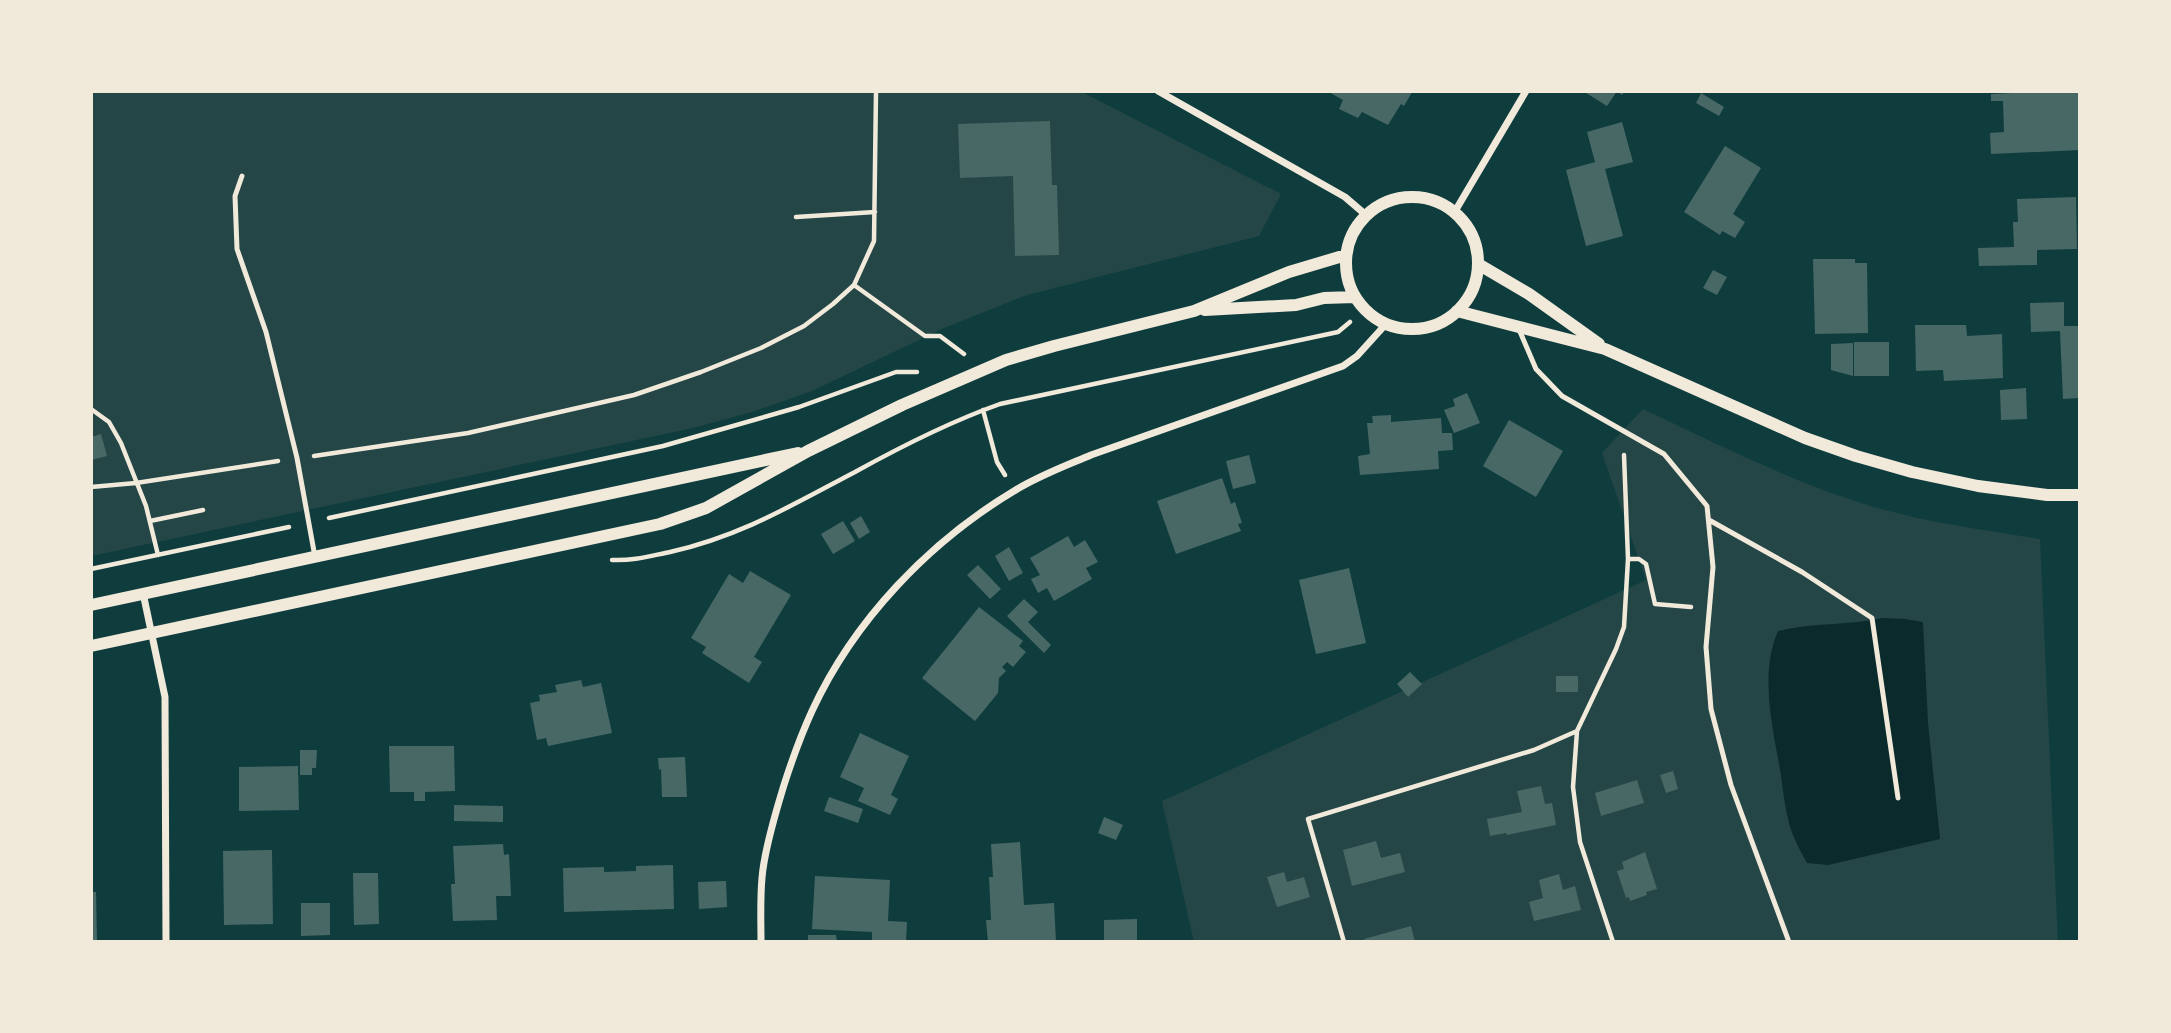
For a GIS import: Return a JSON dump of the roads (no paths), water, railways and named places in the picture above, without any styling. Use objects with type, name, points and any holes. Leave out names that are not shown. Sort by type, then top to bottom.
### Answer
[{"type":"street","points":[[1158,91],[1345,197],[1366,215]]},
{"type":"street","points":[[1454,213],[1526,91]]},
{"type":"street","points":[[1411,197],[1434,202],[1454,213],[1472,237],[1478,264],[1471,293],[1457,311],[1444,321],[1427,328],[1407,330],[1386,324],[1366,311],[1355,297],[1347,277],[1346,255],[1352,236],[1366,215],[1389,201],[1411,197]]},
{"type":"street","points":[[91,646],[660,524],[706,508],[808,451],[902,405],[1006,360],[1054,345],[1194,311],[1289,272],[1346,255]]},
{"type":"street","points":[[1478,264],[1529,294],[1605,349]]},
{"type":"street","points":[[1194,311],[1296,305],[1324,298],[1355,297]]},
{"type":"street","points":[[1457,311],[1605,349],[1805,438],[1856,456],[1912,472],[1978,486],[2047,495],[2080,495]]},
{"type":"street","points":[[761,942],[762,876],[778,805],[808,719],[856,636],[920,561],[981,512],[1052,471],[1104,450],[1343,366],[1357,356],[1386,324]]},
{"type":"street","points":[[91,605],[808,451]]},
{"type":"street","points":[[143,593],[165,696],[166,942]]},
{"type":"lane","points":[[242,176],[235,196],[237,249],[267,332],[297,458],[315,556]]},
{"type":"lane","points":[[1517,325],[1536,369],[1562,396],[1664,454],[1707,506],[1713,567],[1706,647],[1711,709],[1731,785],[1789,942]]},
{"type":"lane","points":[[1709,520],[1802,572],[1872,618],[1898,798]]}]
